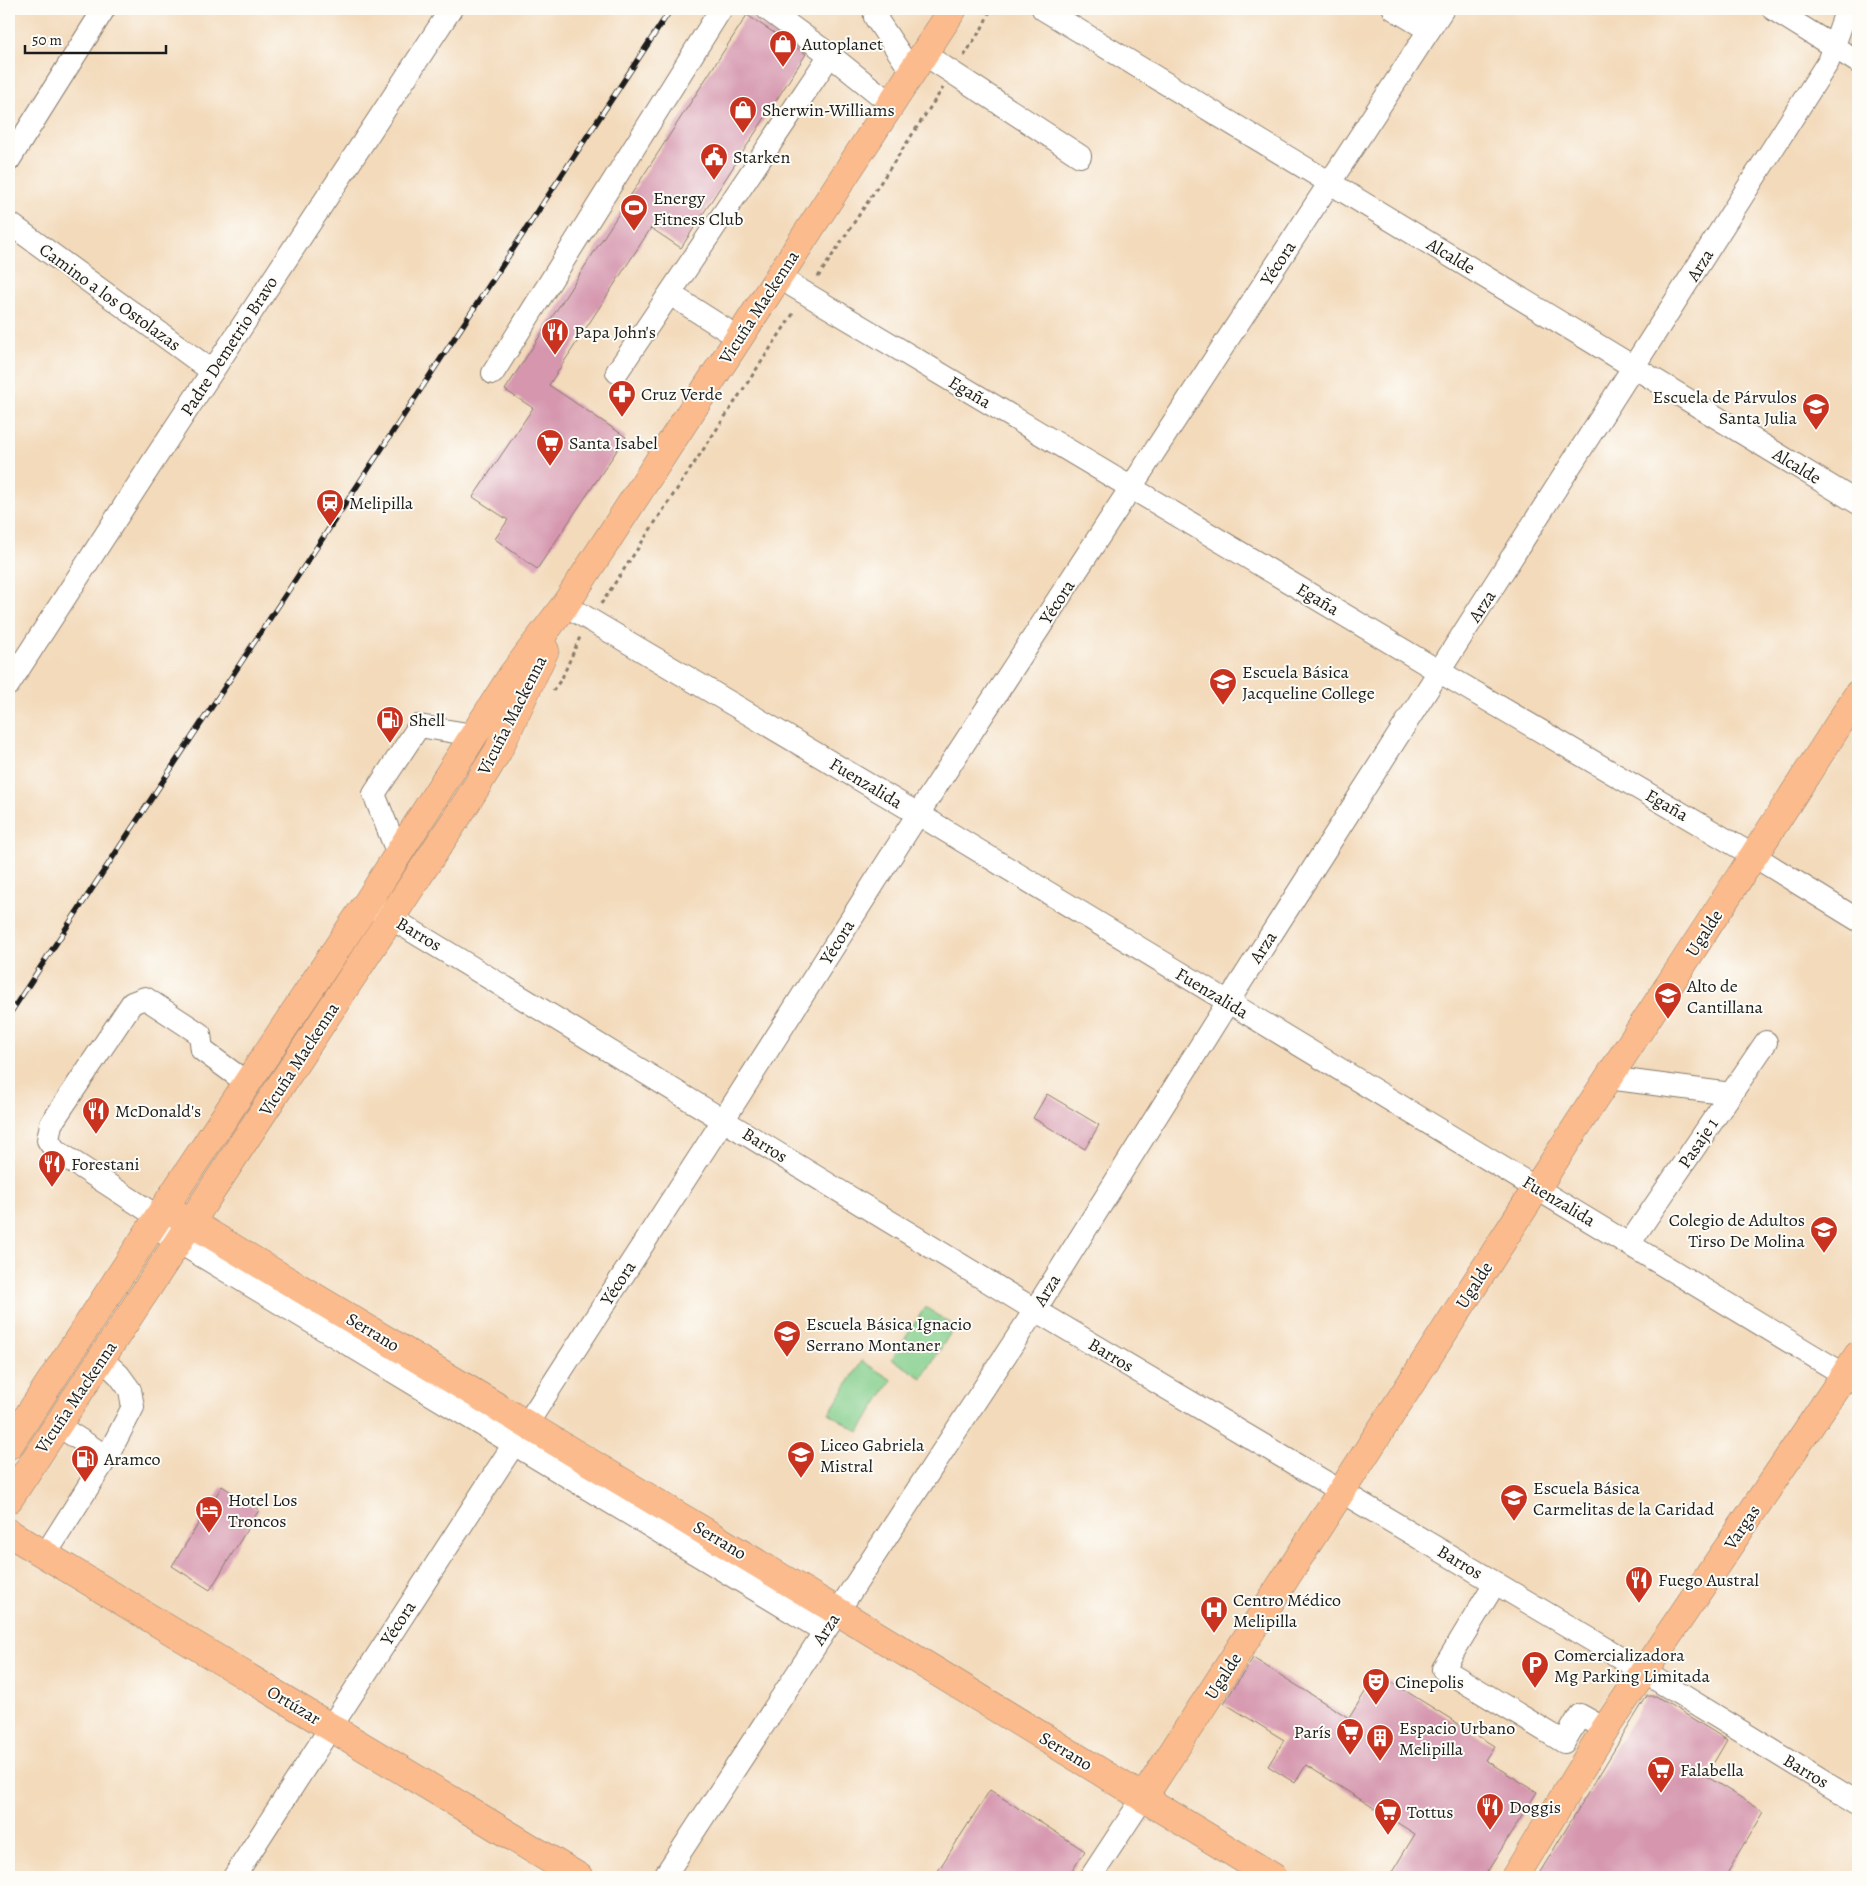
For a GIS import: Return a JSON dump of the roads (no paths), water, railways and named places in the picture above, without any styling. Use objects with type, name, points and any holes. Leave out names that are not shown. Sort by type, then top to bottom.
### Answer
[{"type":"main road","name":"Vicuña Mackenna","points":[[9,1445],[158,1216],[366,903],[512,675],[565,605],[954,9]]},
{"type":"main road","name":"Vicuña Mackenna","points":[[9,1499],[467,802],[498,751],[565,605]]},
{"type":"main road","name":"Ugalde","points":[[1143,1798],[1222,1678],[1340,1490],[1536,1187],[1754,856],[1858,694]]},
{"type":"main road","name":"Serrano","points":[[158,1216],[831,1621],[1143,1798],[1273,1877]]},
{"type":"main road","name":"Vargas","points":[[1515,1877],[1606,1729],[1854,1371]]},
{"type":"main road","name":"Ortúzar","points":[[9,1533],[579,1877]]},
{"type":"street","points":[[9,160],[104,9]]},
{"type":"street","name":"Padre Demetrio Bravo","points":[[9,684],[451,9]]},
{"type":"street","points":[[493,373],[721,9]]},
{"type":"street","points":[[767,9],[830,55],[891,104]]},
{"type":"street","points":[[880,9],[875,17],[918,63],[1080,156]]},
{"type":"street","name":"Alcalde","points":[[1044,9],[1858,503]]},
{"type":"street","points":[[1394,9],[1429,30]]},
{"type":"street","name":"Yécora","points":[[234,1877],[724,1120],[918,814],[1443,9]]},
{"type":"street","points":[[1773,9],[1858,62]]},
{"type":"street","name":"Arza","points":[[664,1877],[1035,1310],[1228,1002],[1828,62],[1847,9]]},
{"type":"street","points":[[618,372],[830,55]]},
{"type":"street","name":"Camino a los Ostolazas","points":[[9,223],[212,372]]},
{"type":"street","name":"Egaña","points":[[778,277],[1440,672],[1754,856],[1858,920]]},
{"type":"street","points":[[670,294],[739,338]]},
{"type":"street","name":"Fuenzalida","points":[[565,605],[918,814],[1629,1244],[1854,1371]]},
{"type":"street","points":[[398,854],[374,794],[419,726],[473,735]]},
{"type":"street","name":"Barros","points":[[366,903],[1035,1310],[1495,1582],[1858,1803]]},
{"type":"street","points":[[158,1216],[54,1150],[48,1140],[51,1124],[110,1035],[132,1003],[145,998],[200,1034],[202,1050],[247,1083]]},
{"type":"street","name":"Pasaje 1","points":[[1629,1244],[1766,1042]]},
{"type":"street","points":[[1608,1078],[1731,1094]]},
{"type":"street","points":[[45,1555],[107,1457],[133,1407],[130,1390],[119,1375],[102,1359]]},
{"type":"street","points":[[57,1425],[107,1457]]},
{"type":"street","points":[[1495,1582],[1443,1669],[1564,1742],[1580,1715],[1606,1729]]},
{"type":"street","name":"Ugalde","points":[[1091,1877],[1143,1798]]},
{"type":"railway","points":[[9,1015],[671,9]]},
{"type":"place","name":"Autoplanet","points":[[783,68]]},
{"type":"place","name":"Sherwin-Williams","points":[[743,134]]},
{"type":"place","name":"Starken","points":[[714,181]]},
{"type":"place","name":"Energy Fitness Club","points":[[634,232]]},
{"type":"place","name":"Papa John's","points":[[555,356]]},
{"type":"place","name":"Cruz Verde","points":[[622,418]]},
{"type":"place","name":"Escuela de Párvulos Santa Julia","points":[[1816,431]]},
{"type":"place","name":"Santa Isabel","points":[[550,467]]},
{"type":"place","name":"Melipilla","points":[[330,527]]},
{"type":"place","name":"Escuela Básica Jacqueline College","points":[[1223,706]]},
{"type":"place","name":"Shell","points":[[390,744]]},
{"type":"place","name":"Alto de Cantillana","points":[[1668,1020]]},
{"type":"place","name":"McDonald's","points":[[96,1135]]},
{"type":"place","name":"Forestani","points":[[52,1188]]},
{"type":"place","name":"Colegio de Adultos Tirso De Molina","points":[[1824,1254]]},
{"type":"place","name":"Escuela Básica Ignacio Serrano Montaner","points":[[787,1358]]},
{"type":"place","name":"Liceo Gabriela Mistral","points":[[801,1479]]},
{"type":"place","name":"Aramco","points":[[85,1483]]},
{"type":"place","name":"Escuela Básica Carmelitas de la Caridad","points":[[1514,1522]]},
{"type":"place","name":"Hotel Los Troncos","points":[[209,1534]]},
{"type":"place","name":"Fuego Austral","points":[[1639,1604]]},
{"type":"place","name":"Centro Médico Melipilla","points":[[1214,1634]]},
{"type":"place","name":"Comercializadora Mg Parking Limitada","points":[[1535,1689]]},
{"type":"place","name":"Cinepolis","points":[[1376,1706]]},
{"type":"place","name":"París","points":[[1350,1756]]},
{"type":"place","name":"Espacio Urbano Melipilla","points":[[1380,1762]]},
{"type":"place","name":"Falabella","points":[[1661,1794]]},
{"type":"place","name":"Doggis","points":[[1490,1831]]},
{"type":"place","name":"Tottus","points":[[1388,1836]]}]
